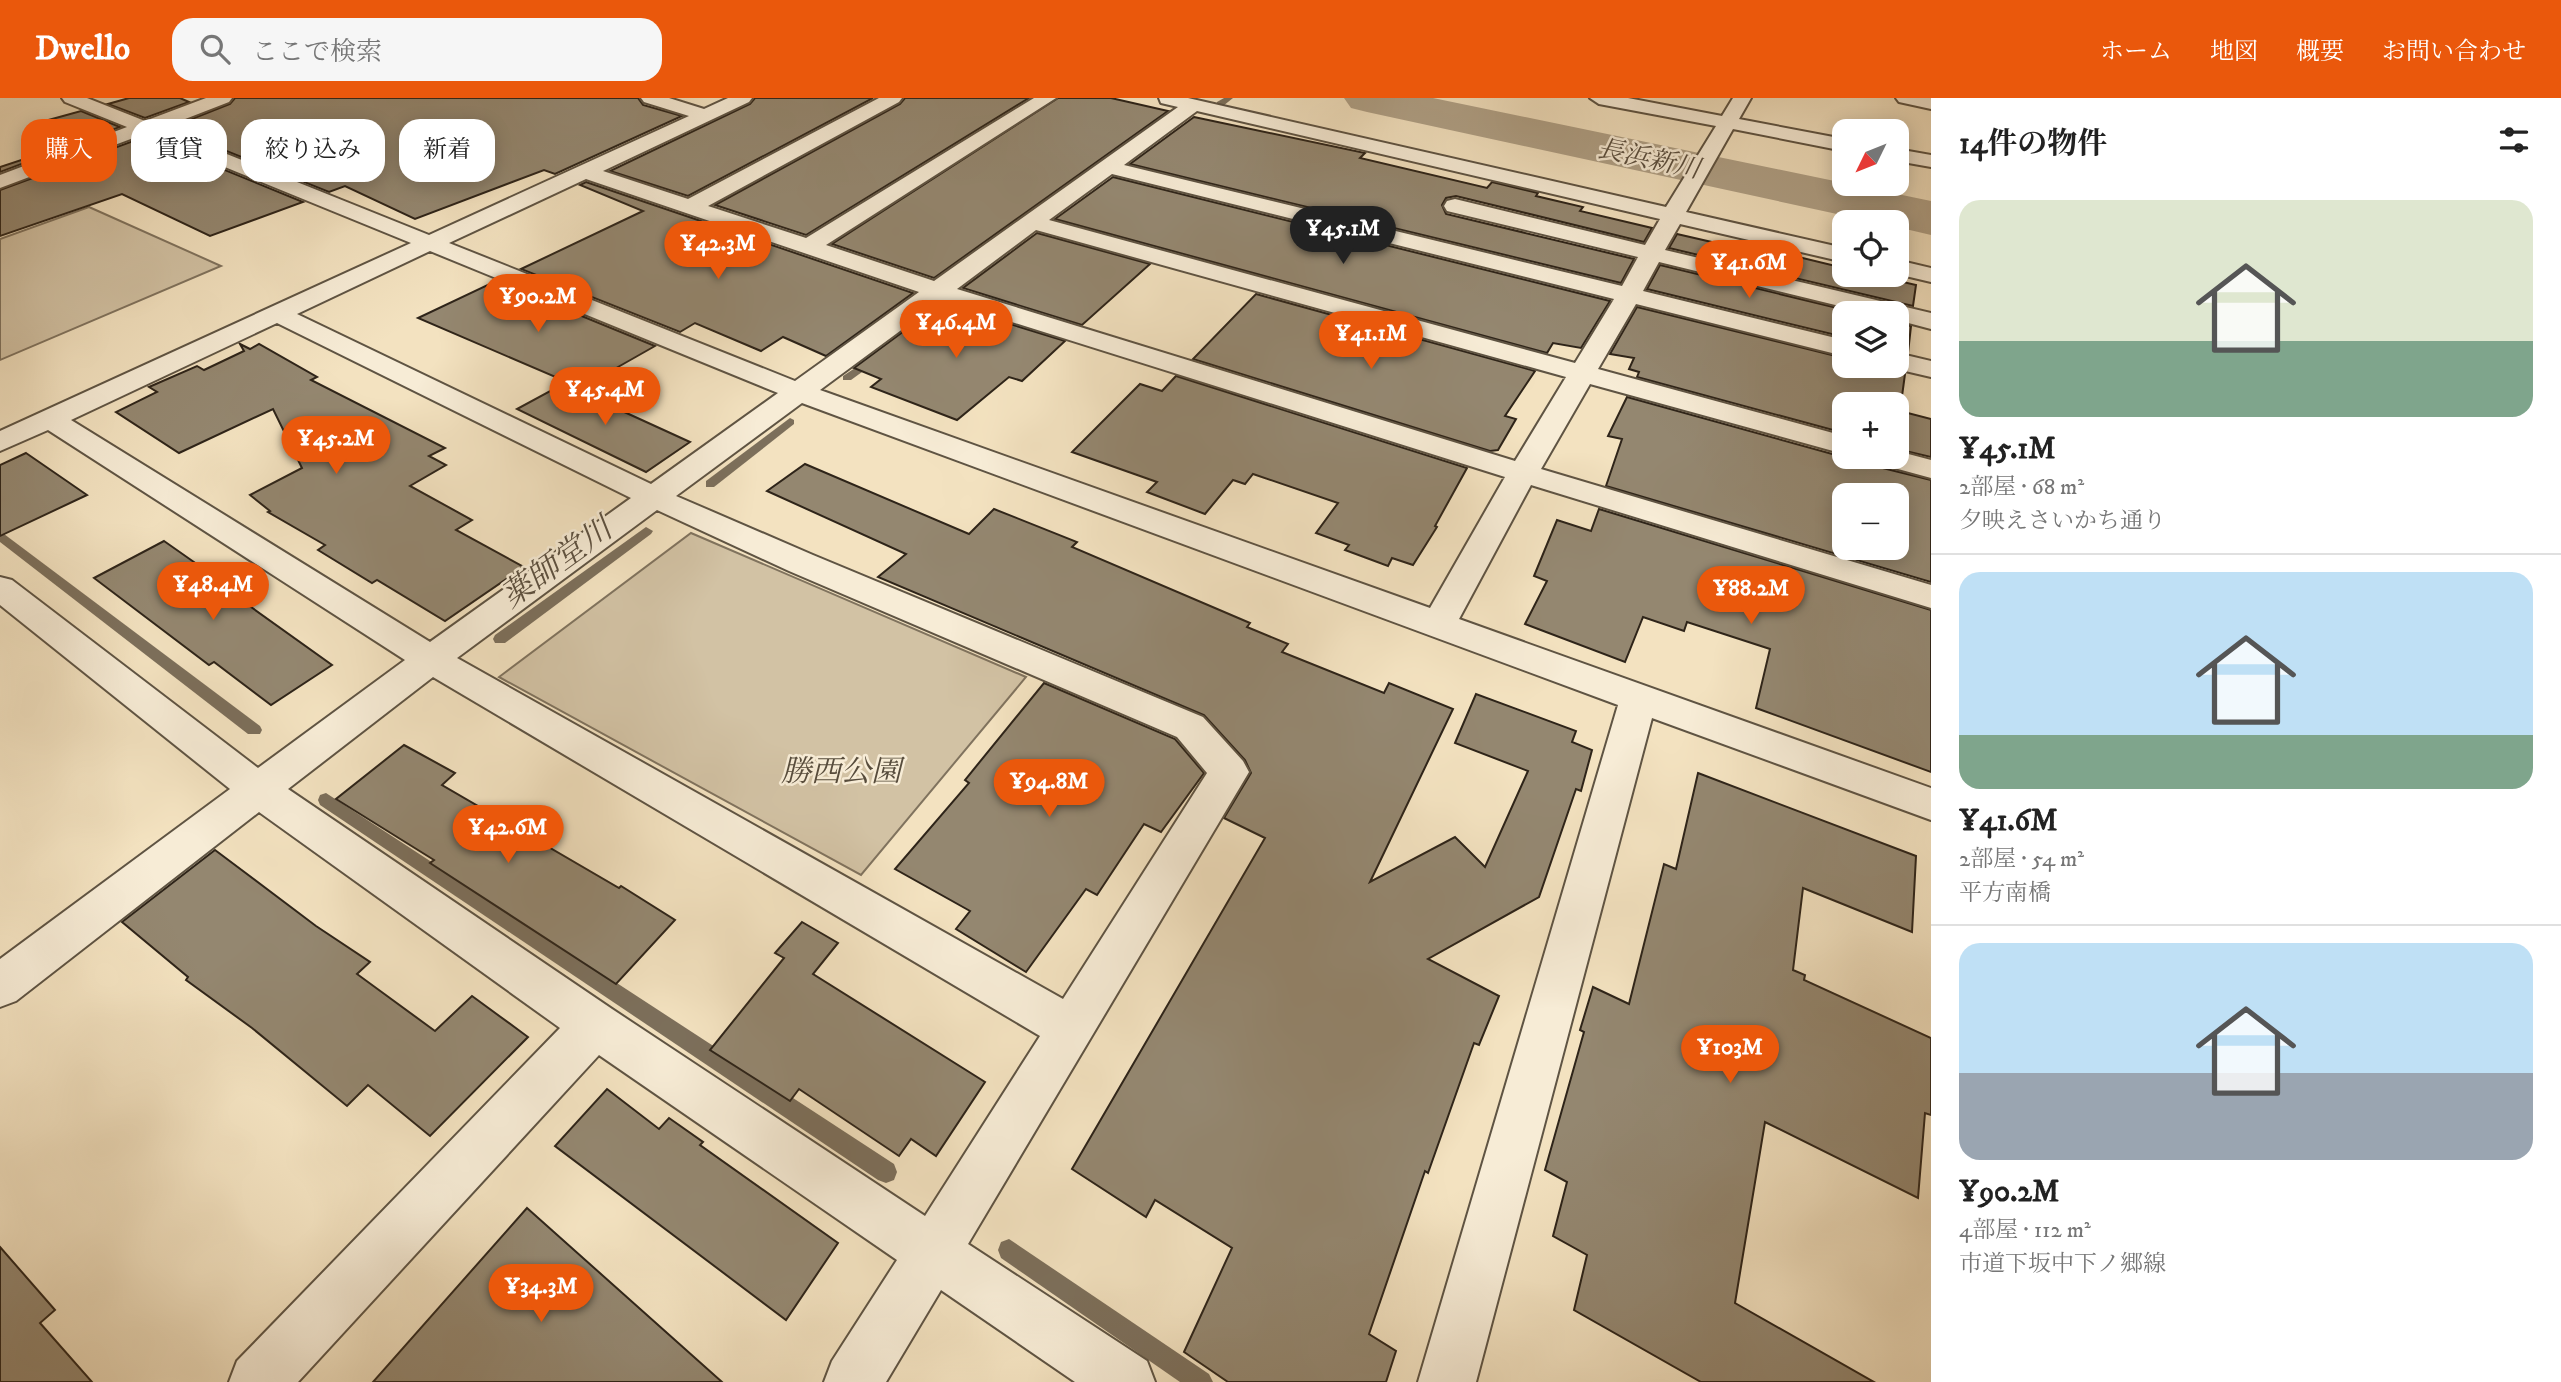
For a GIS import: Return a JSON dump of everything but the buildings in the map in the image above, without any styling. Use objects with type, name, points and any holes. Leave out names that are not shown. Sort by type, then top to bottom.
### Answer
[{"type":"street","points":[[71,98],[131,123]]},
{"type":"street","points":[[164,119],[223,98]]},
{"type":"street","points":[[650,98],[705,115]]},
{"type":"street","points":[[0,442],[743,98]]},
{"type":"street","points":[[689,206],[893,98]]},
{"type":"street","points":[[809,246],[1047,98]]},
{"type":"street","points":[[1163,98],[1674,212],[1832,252]]},
{"type":"street","points":[[1599,98],[1723,129],[1832,143]]},
{"type":"street","points":[[1439,623],[1523,473],[1742,98]]},
{"type":"street","points":[[1905,98],[1931,103]]},
{"type":"street","points":[[0,986],[430,659],[1193,105]]},
{"type":"street","points":[[0,182],[131,131]]},
{"type":"street","points":[[1909,157],[1931,161]]},
{"type":"street","points":[[227,162],[799,392],[1931,804]]},
{"type":"street","points":[[1108,167],[1832,345]]},
{"type":"street","points":[[584,171],[939,291],[1931,597]]},
{"type":"street","points":[[1455,206],[1931,321]]},
{"type":"street","points":[[1031,222],[1832,442]]},
{"type":"street","points":[[1909,270],[1931,275]]},
{"type":"street","points":[[278,314],[653,496],[801,563],[1189,727],[1229,772],[853,1382]]},
{"type":"street","points":[[1909,364],[1931,369]]},
{"type":"street","points":[[50,419],[430,659],[1071,1028]]},
{"type":"street","points":[[1909,463],[1931,469]]},
{"type":"street","points":[[0,589],[257,789],[595,1025],[1126,1382]]},
{"type":"street","points":[[1447,1382],[1639,698]]},
{"type":"street","points":[[258,1382],[595,1025]]},
{"type":"green space","points":[[89,207],[221,266],[0,360],[0,239]]},
{"type":"green space","name":"勝西公園","points":[[691,533],[1026,677],[861,875],[499,677]]},
{"type":"waterway","name":"薬師堂川","points":[[1220,104],[1229,98]]},
{"type":"waterway","name":"長浜新川","points":[[1367,98],[1931,218]]},
{"type":"waterway","name":"薬師堂川","points":[[847,378],[876,357]]},
{"type":"waterway","name":"薬師堂川","points":[[710,484],[790,422]]},
{"type":"waterway","name":"薬師堂川","points":[[500,639],[646,531]]},
{"type":"waterway","name":"薬師堂川","points":[[0,535],[254,730]]},
{"type":"waterway","points":[[326,800],[886,1172]]},
{"type":"waterway","points":[[1009,1250],[1201,1382]]}]
